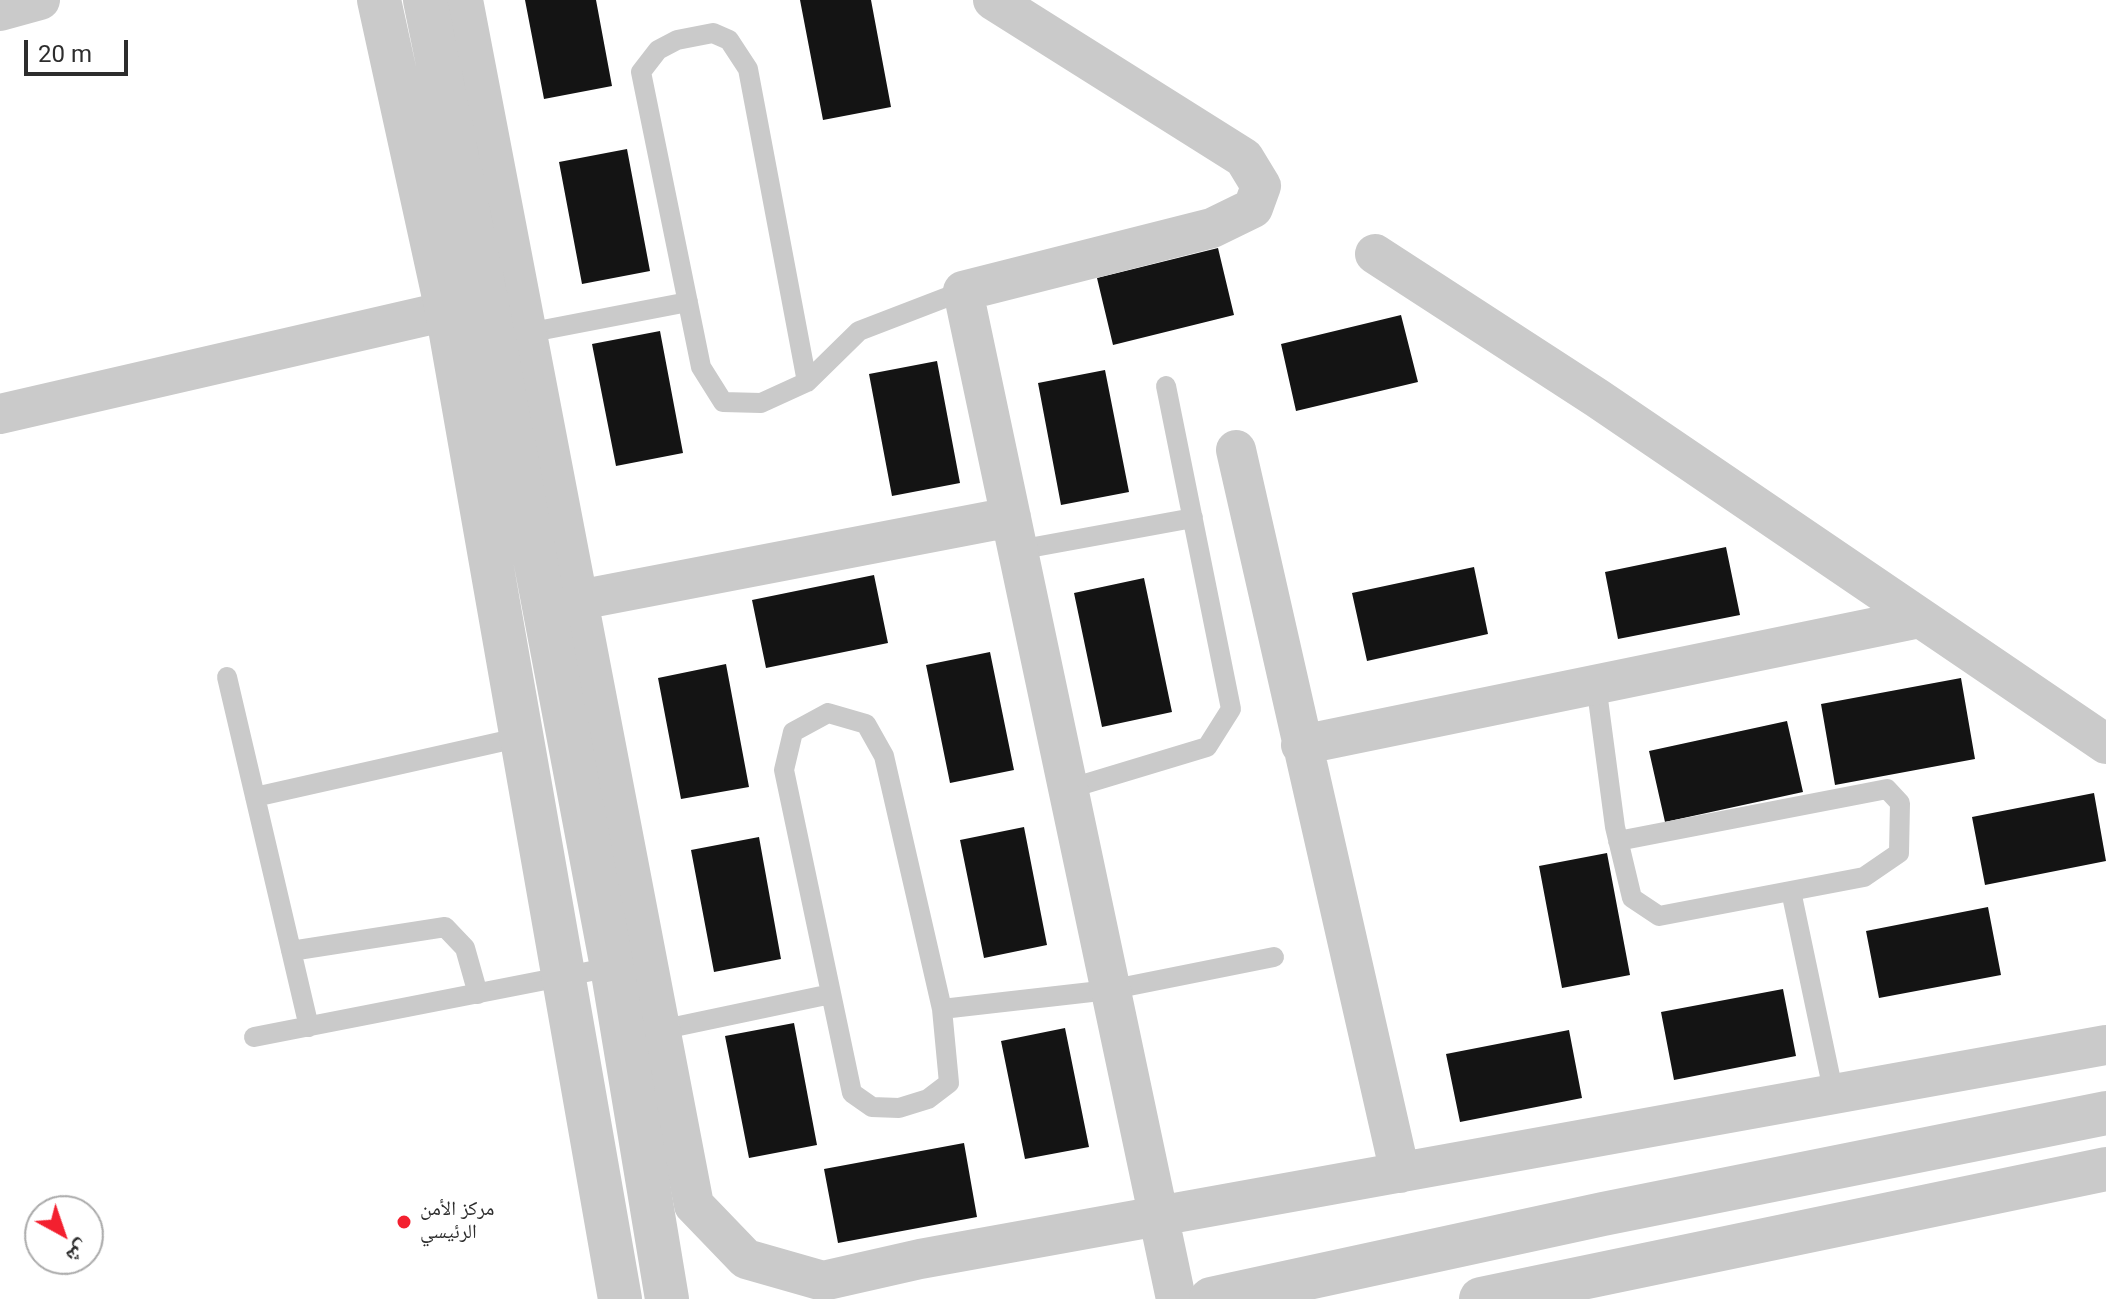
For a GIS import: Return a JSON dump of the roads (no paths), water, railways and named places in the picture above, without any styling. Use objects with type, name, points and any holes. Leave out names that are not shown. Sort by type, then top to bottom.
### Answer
[{"type":"street","points":[[0,11],[40,0]]},
{"type":"street","points":[[379,0],[447,311],[620,1299]]},
{"type":"street","points":[[425,0],[490,319],[612,967],[667,1299]]},
{"type":"street","points":[[463,0],[694,1205],[746,1259],[823,1281],[920,1259],[2106,1045]]},
{"type":"street","points":[[993,0],[1244,158],[1261,186],[1253,208],[1212,228],[963,291],[1176,1299]]},
{"type":"street","points":[[1375,254],[1597,398],[2106,744]]},
{"type":"street","points":[[0,414],[447,311]]},
{"type":"street","points":[[1236,450],[1400,1173]]},
{"type":"street","points":[[579,600],[1014,534]]},
{"type":"street","points":[[1301,745],[1920,618]]},
{"type":"street","points":[[1211,1299],[1603,1214],[2106,1113]]},
{"type":"street","points":[[1481,1299],[2106,1169]]},
{"type":"lane","points":[[807,382],[748,69],[729,40],[713,33],[677,40],[658,50],[641,72],[701,367],[723,402],[761,403],[807,382],[859,331],[963,291]]},
{"type":"lane","points":[[527,333],[688,302]]},
{"type":"lane","points":[[1068,789],[1207,747],[1231,709],[1166,386]]},
{"type":"lane","points":[[1014,534],[1193,518]]},
{"type":"lane","points":[[227,677],[309,1027]]},
{"type":"lane","points":[[1596,684],[1618,841],[1632,898],[1659,916],[1864,877],[1899,853],[1900,803],[1887,789],[1618,841]]},
{"type":"lane","points":[[828,713],[866,724],[884,756],[942,1009],[949,1083],[928,1099],[899,1108],[872,1107],[852,1093],[831,994],[784,770],[793,732],[828,713]]},
{"type":"lane","points":[[255,797],[522,737]]},
{"type":"lane","points":[[1791,891],[1834,1095]]},
{"type":"lane","points":[[291,951],[445,927],[465,948],[478,994]]},
{"type":"lane","points":[[942,1009],[1109,990],[1274,957]]},
{"type":"lane","points":[[254,1037],[612,967]]},
{"type":"lane","points":[[660,1030],[831,994]]},
{"type":"place","name":"مركز الأمن الرئيسي","points":[[404,1222]]}]
